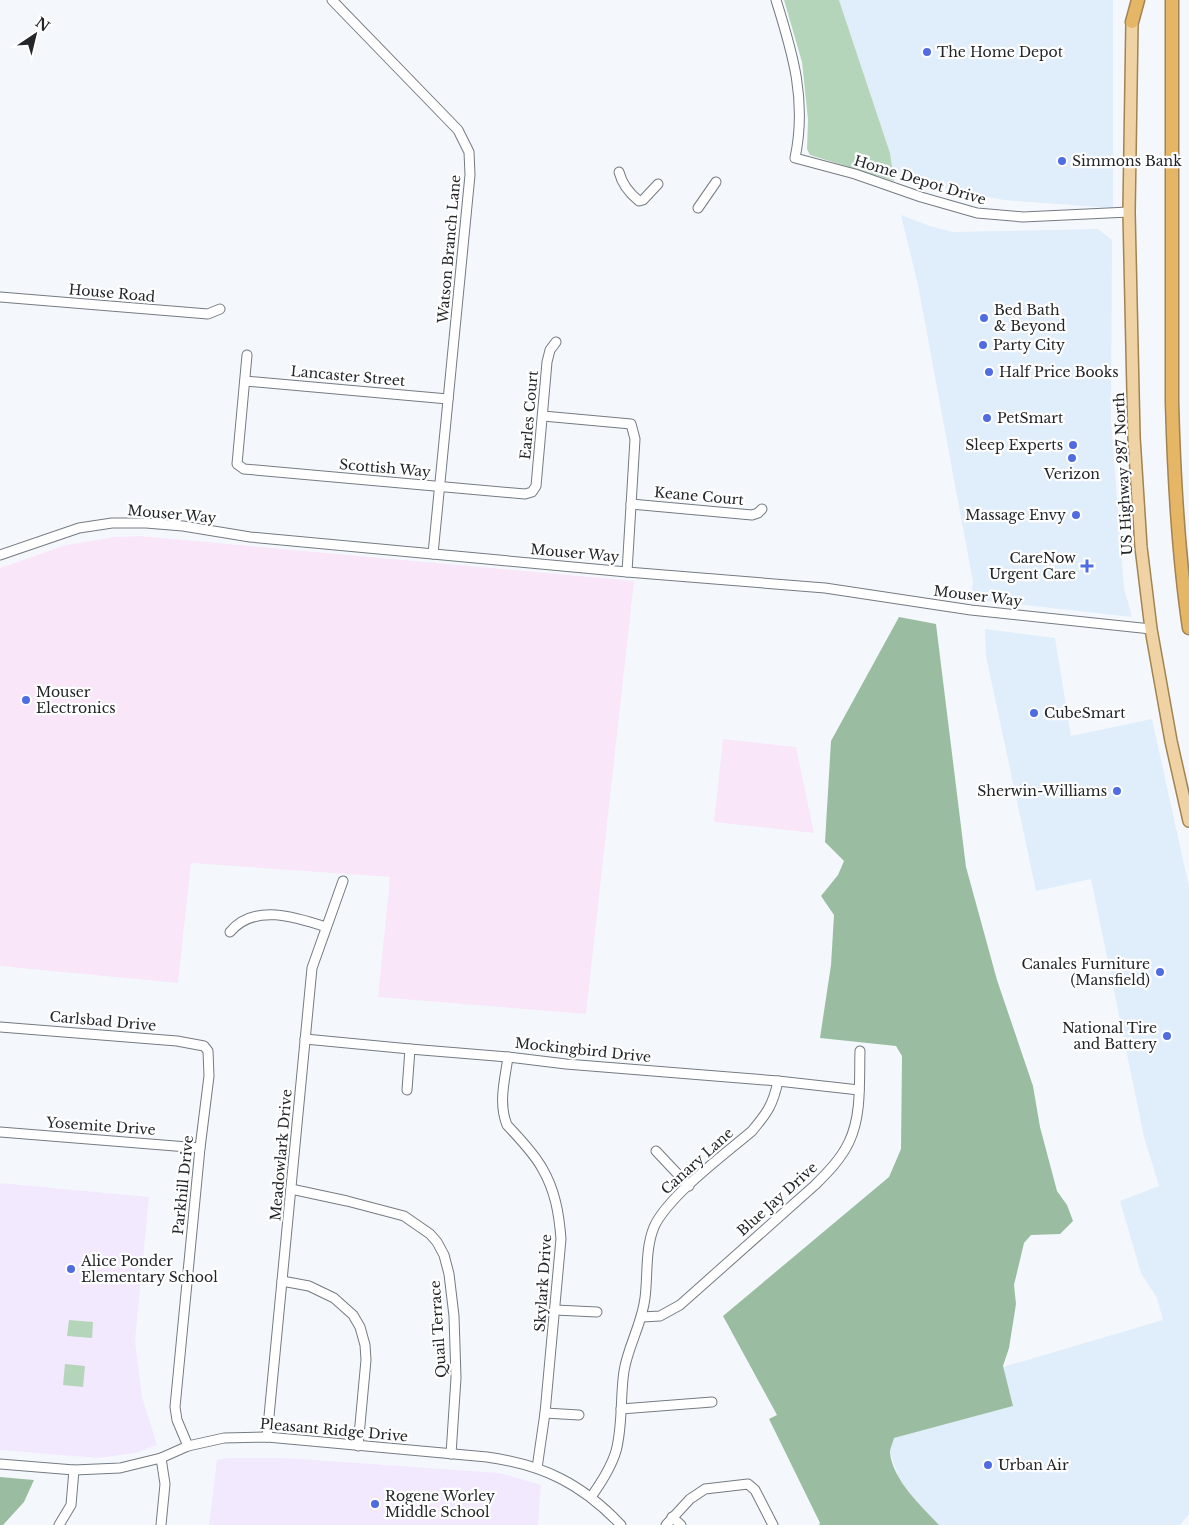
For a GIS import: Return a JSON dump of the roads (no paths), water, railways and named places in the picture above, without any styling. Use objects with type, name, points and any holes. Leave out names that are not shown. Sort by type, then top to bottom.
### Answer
[{"type":"highway","points":[[1132,22],[1138,0]]},
{"type":"highway","points":[[1172,0],[1172,402],[1179,544],[1189,628]]},
{"type":"main road","name":"US Highway 287 North","points":[[1132,22],[1129,212],[1134,437],[1141,547],[1151,629],[1171,741],[1189,822]]},
{"type":"street","name":"Watson Branch Lane","points":[[332,0],[458,130],[468,152],[470,176],[432,554]]},
{"type":"street","name":"Home Depot Drive","points":[[776,0],[792,50],[796,75],[800,124],[795,158],[855,174],[977,214],[1023,217],[1129,212]]},
{"type":"street","name":"US Highway 287 North","points":[[1132,22],[1133,0]]},
{"type":"street","points":[[619,172],[622,182],[631,195],[639,201],[643,200],[658,184]]},
{"type":"street","points":[[698,208],[716,182]]},
{"type":"street","name":"House Road","points":[[0,297],[208,314],[220,309]]},
{"type":"street","name":"Earles Court","points":[[532,492],[536,486],[549,356],[556,342]]},
{"type":"street","points":[[245,380],[247,355]]},
{"type":"street","name":"Lancaster Street","points":[[245,380],[448,399]]},
{"type":"street","name":"Scottish Way","points":[[245,380],[237,464],[248,470],[524,494],[532,492]]},
{"type":"street","points":[[542,416],[631,424],[635,439],[627,572]]},
{"type":"street","name":"Keane Court","points":[[631,504],[752,514],[758,513],[762,509]]},
{"type":"street","name":"Mouser Way","points":[[0,554],[79,528],[112,523],[184,526],[250,537],[627,572],[826,588],[971,610],[1151,629]]},
{"type":"street","name":"Meadowlark Drive","points":[[267,1437],[312,968],[343,881]]},
{"type":"street","points":[[230,932],[236,924],[244,919],[261,915],[289,917],[326,927]]},
{"type":"street","name":"Carlsbad Drive","points":[[0,1027],[177,1041],[204,1046]]},
{"type":"street","name":"Mockingbird Drive","points":[[305,1039],[566,1064],[778,1081],[859,1090]]},
{"type":"street","name":"Parkhill Drive","points":[[188,1446],[177,1420],[175,1407],[200,1148],[209,1076],[208,1051],[204,1046]]},
{"type":"street","points":[[407,1090],[410,1049]]},
{"type":"street","name":"Blue Jay Drive","points":[[642,1316],[660,1316],[680,1305],[834,1166],[850,1141],[857,1118],[860,1051]]},
{"type":"street","name":"Skylark Drive","points":[[508,1057],[502,1095],[505,1119],[507,1125],[541,1166],[552,1187],[559,1214],[561,1239],[537,1468]]},
{"type":"street","name":"Canary Lane","points":[[591,1497],[608,1471],[616,1452],[624,1371],[627,1357],[642,1316],[646,1296],[650,1241],[654,1226],[667,1207],[752,1132],[774,1100],[778,1081]]},
{"type":"street","name":"Yosemite Drive","points":[[0,1132],[200,1148]]},
{"type":"street","points":[[656,1151],[689,1186]]},
{"type":"street","name":"Quail Terrace","points":[[291,1189],[347,1200],[404,1216],[430,1234],[437,1242],[444,1255],[449,1274],[454,1316],[456,1378],[451,1454]]},
{"type":"street","points":[[282,1281],[308,1286],[334,1298],[354,1315],[360,1327],[365,1345],[366,1360],[358,1446]]},
{"type":"street","points":[[555,1310],[597,1312]]},
{"type":"street","points":[[621,1410],[712,1402]]},
{"type":"street","points":[[544,1413],[579,1415]]},
{"type":"street","name":"Pleasant Ridge Drive","points":[[0,1464],[74,1470],[120,1468],[161,1458],[188,1446],[224,1438],[267,1437],[451,1454],[515,1461],[557,1476],[591,1497],[620,1525]]},
{"type":"street","points":[[161,1458],[165,1484],[161,1525]]},
{"type":"street","points":[[59,1525],[70,1505],[74,1470]]},
{"type":"street","points":[[666,1525],[690,1499],[705,1489],[748,1484],[755,1490],[773,1525]]},
{"type":"street","points":[[672,1517],[680,1525]]},
{"type":"place","name":"The Home Depot","points":[[927,52]]},
{"type":"place","name":"Simmons Bank","points":[[1062,161]]},
{"type":"place","name":"Bed Bath & Beyond","points":[[984,318]]},
{"type":"place","name":"Party City","points":[[983,345]]},
{"type":"place","name":"Half Price Books","points":[[989,372]]},
{"type":"place","name":"PetSmart","points":[[987,418]]},
{"type":"place","name":"Sleep Experts","points":[[1073,445]]},
{"type":"place","name":"Verizon","points":[[1072,458]]},
{"type":"place","name":"Massage Envy","points":[[1076,515]]},
{"type":"place","name":"CareNow Urgent Care","points":[[1087,566]]},
{"type":"place","name":"Mouser Electronics","points":[[26,700]]},
{"type":"place","name":"CubeSmart","points":[[1034,713]]},
{"type":"place","name":"Sherwin-Williams","points":[[1117,791]]},
{"type":"place","name":"Canales Furniture (Mansfield)","points":[[1160,972]]},
{"type":"place","name":"National Tire and Battery","points":[[1167,1036]]},
{"type":"place","name":"Alice Ponder Elementary School","points":[[71,1269]]},
{"type":"place","name":"Urban Air","points":[[988,1465]]},
{"type":"place","name":"Rogene Worley Middle School","points":[[375,1504]]}]
